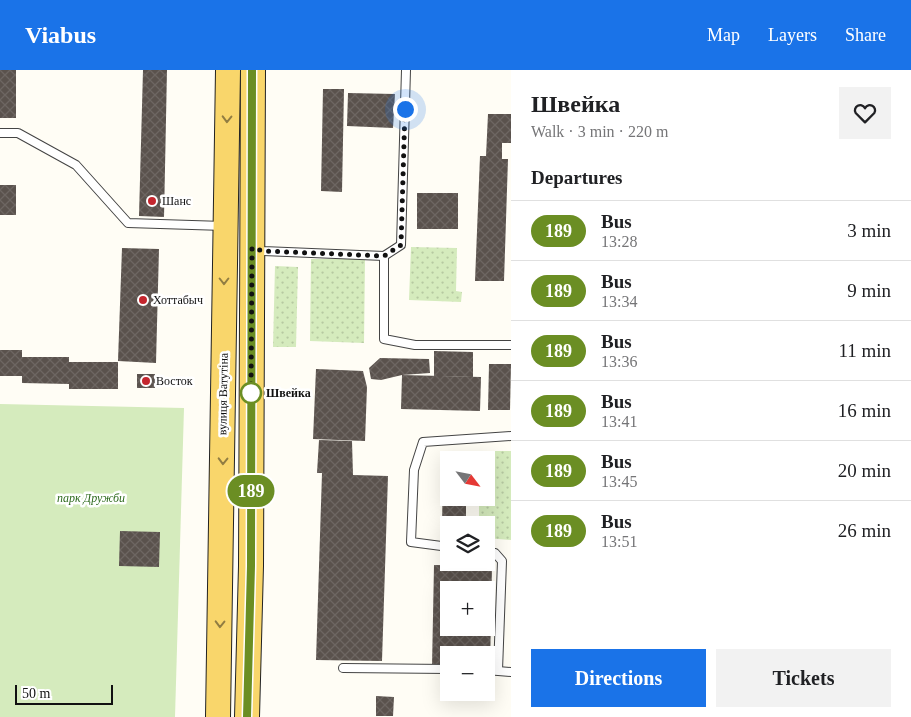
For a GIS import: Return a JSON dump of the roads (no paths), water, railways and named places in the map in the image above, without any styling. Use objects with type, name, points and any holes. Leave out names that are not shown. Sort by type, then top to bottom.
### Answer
[{"type":"main road","name":"вулиця Ватутіна","points":[[218,717],[228,70]]},
{"type":"main road","points":[[247,717],[251,556],[252,70]]},
{"type":"lane","points":[[252,248],[263,251],[384,256],[401,245],[406,70]]},
{"type":"lane","points":[[0,133],[18,133],[76,165],[128,223],[225,226]]},
{"type":"lane","points":[[384,256],[384,339],[415,345],[511,345]]},
{"type":"lane","points":[[440,546],[411,542],[414,470],[423,442],[511,436]]},
{"type":"lane","points":[[495,553],[502,560],[498,670],[511,672]]},
{"type":"lane","points":[[343,668],[440,670]]},
{"type":"place","name":"Шанс","points":[[152,201]]},
{"type":"place","name":"Хоттабыч","points":[[143,300]]},
{"type":"place","name":"Восток","points":[[146,381]]},
{"type":"place","name":"Швейка","points":[[251,393]]},
{"type":"park label","name":"парк Дружби","points":[[91,498]]}]
